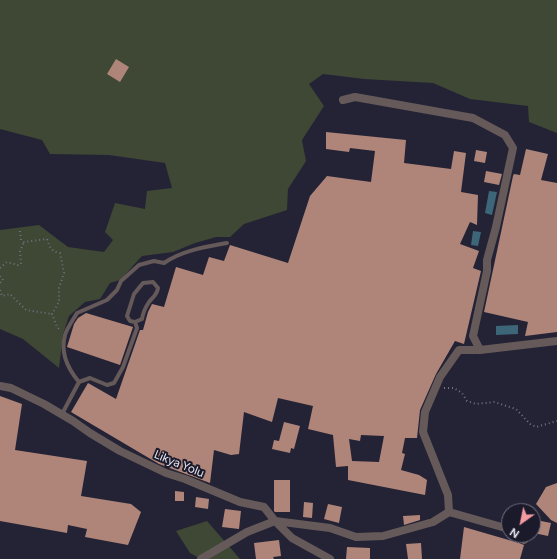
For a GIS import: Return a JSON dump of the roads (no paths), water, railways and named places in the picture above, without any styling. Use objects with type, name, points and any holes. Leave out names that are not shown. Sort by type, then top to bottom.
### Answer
[{"type":"street","points":[[343,100],[355,97],[473,118],[505,135],[513,148],[487,260],[473,336],[480,350]]},
{"type":"street","points":[[449,512],[448,495],[423,432],[425,412],[440,377],[459,350],[480,350],[557,341]]},
{"type":"street","name":"Likya Yolu","points":[[0,386],[11,388],[62,414],[120,451],[166,473],[185,478],[240,502],[264,507],[275,521],[292,538],[330,559]]},
{"type":"street","points":[[201,559],[247,532],[275,521],[330,528],[356,537],[383,536],[433,522],[449,512],[501,528]]},
{"type":"lane","points":[[79,382],[74,377],[63,353],[65,335],[77,313],[107,300],[118,290],[121,281],[139,265],[154,261],[164,263],[172,257],[194,249],[227,243]]},
{"type":"lane","points":[[153,282],[158,288],[157,293],[150,300],[144,310],[142,319],[136,322],[130,321],[127,316],[134,294],[143,284],[153,282]]},
{"type":"lane","points":[[62,414],[79,382],[90,378],[107,385],[114,383],[123,367],[138,328],[136,322]]},
{"type":"water","points":[[489,191],[497,192],[492,215],[485,213]]},
{"type":"water","points":[[473,231],[481,232],[478,246],[471,245]]},
{"type":"water","points":[[518,325],[518,334],[496,335],[496,326]]}]
